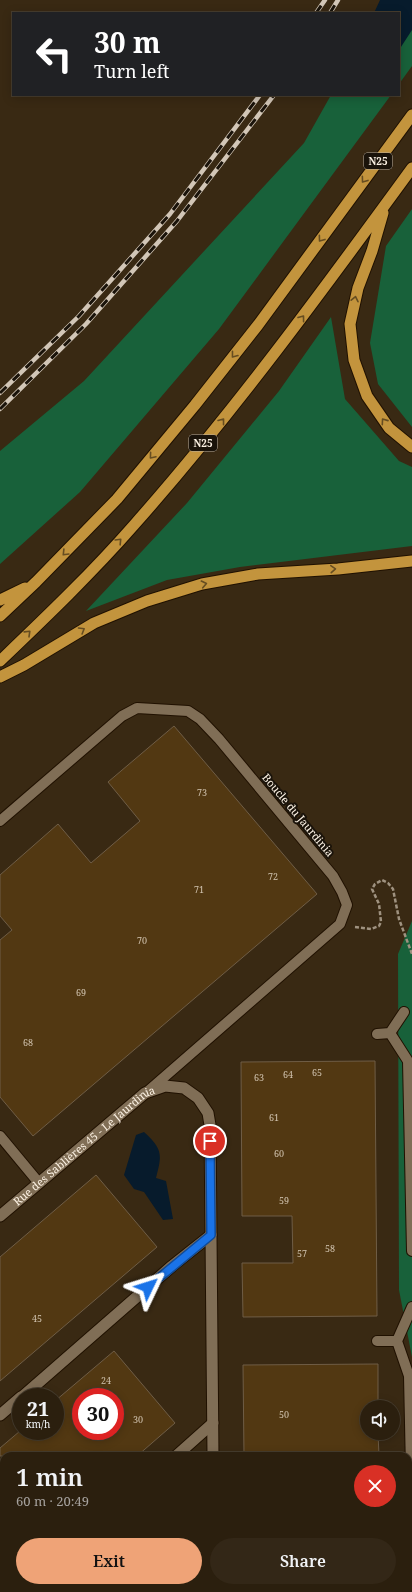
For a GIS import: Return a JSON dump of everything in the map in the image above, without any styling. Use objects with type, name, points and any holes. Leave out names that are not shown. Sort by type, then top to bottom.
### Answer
[{"type":"highway","name":"N25","points":[[0,616],[36,582],[117,499],[195,405],[258,325],[412,115]]},
{"type":"highway","name":"N25","points":[[0,660],[61,602],[139,520],[214,431],[280,347],[412,168]]},
{"type":"highway","points":[[384,206],[372,251],[358,288],[350,324],[354,360],[367,396],[389,428],[412,448]]},
{"type":"highway","points":[[0,677],[24,665],[94,623],[147,601],[202,584],[258,574],[338,569],[412,561]]},
{"type":"highway","points":[[0,600],[36,582]]},
{"type":"street","name":"Rue des Sablières 45 - Le Jaurdinia","points":[[0,1216],[145,1093],[165,1086],[184,1088],[198,1098],[208,1113],[210,1125],[213,1452]]},
{"type":"street","points":[[31,1388],[172,1266],[211,1235]]},
{"type":"street","points":[[0,1415],[12,1405]]},
{"type":"street","points":[[180,1452],[213,1423]]},
{"type":"lane","name":"Boucle du Jaurdinia","points":[[0,820],[122,716],[137,708],[188,711],[200,719],[219,739],[333,876],[342,892],[347,905],[340,924],[145,1093]]},
{"type":"lane","points":[[390,1033],[404,1012]]},
{"type":"lane","points":[[376,1034],[390,1033]]},
{"type":"lane","points":[[390,1033],[408,1061],[412,1251]]},
{"type":"lane","points":[[0,1136],[39,1183]]},
{"type":"lane","points":[[411,1452],[409,1376],[397,1341],[412,1307]]},
{"type":"lane","points":[[377,1341],[397,1341]]},
{"type":"path","points":[[340,924],[371,930],[379,926],[381,922],[379,904],[372,889],[375,884],[382,880],[388,883],[393,889],[399,919],[412,954]]},
{"type":"green space","points":[[412,0],[412,66],[400,83],[400,12],[380,12]]},
{"type":"green space","points":[[330,96],[390,96],[219,329],[80,492],[0,564],[0,451],[84,381],[304,143]]},
{"type":"green space","points":[[412,209],[412,427],[378,384],[370,343],[386,246]]},
{"type":"green space","points":[[331,317],[345,399],[399,461],[412,467],[412,546],[240,567],[167,580],[86,611],[187,503],[279,391]]},
{"type":"green space","points":[[412,921],[412,1357],[399,1290],[398,954]]},
{"type":"water","points":[[380,0],[412,0],[412,30],[400,48],[400,12],[374,12]]},
{"type":"water","points":[[144,1132],[158,1148],[160,1158],[156,1178],[166,1181],[173,1219],[163,1220],[144,1192],[134,1189],[124,1175],[136,1135]]},
{"type":"building","points":[[174,726],[317,894],[33,1136],[0,1097],[0,940],[12,930],[0,916],[0,875],[58,824],[91,863],[140,821],[108,782]]},
{"type":"building","points":[[375,1061],[377,1316],[243,1317],[242,1263],[293,1263],[292,1216],[242,1216],[241,1062]]},
{"type":"building","points":[[96,1175],[157,1247],[0,1381],[0,1257]]},
{"type":"building","points":[[114,1351],[175,1423],[142,1452],[0,1452],[0,1448],[12,1438],[12,1440],[64,1440],[64,1393]]},
{"type":"building","points":[[378,1364],[378,1400],[360,1400],[360,1440],[378,1440],[379,1452],[244,1452],[243,1365]]},
{"type":"railway","points":[[317,12],[325,0]]},
{"type":"railway","points":[[331,12],[338,0]]},
{"type":"railway","points":[[0,393],[79,316],[170,214],[259,96]]},
{"type":"railway","points":[[0,409],[86,324],[177,221],[273,96]]},
{"type":"route","points":[[148,1287],[211,1235],[210,1141]]}]
